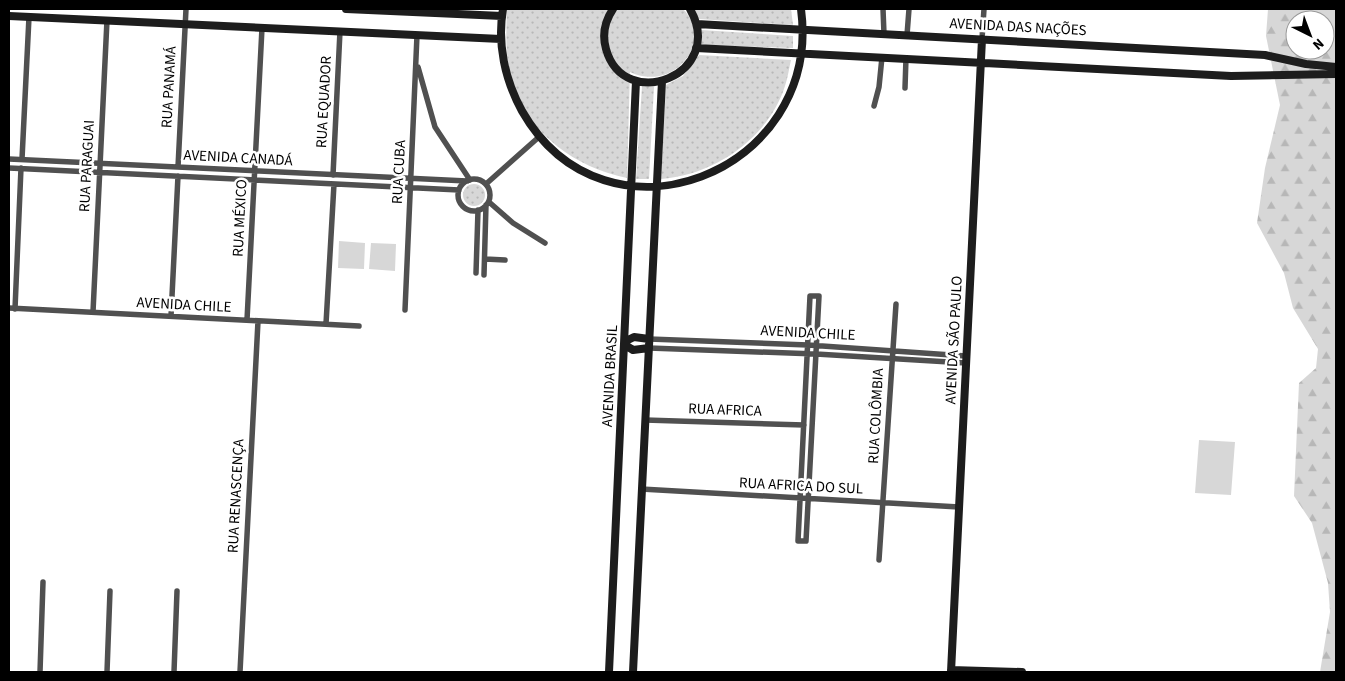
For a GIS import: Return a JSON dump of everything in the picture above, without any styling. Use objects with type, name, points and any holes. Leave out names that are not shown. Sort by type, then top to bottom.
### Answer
[{"type":"main road","points":[[346,9],[503,12],[501,38],[506,70],[513,94],[529,123],[540,136],[570,163],[587,172],[633,187],[656,187],[697,179],[720,170],[760,139],[782,112],[797,79],[802,53],[802,9]]},
{"type":"main road","points":[[613,9],[607,19],[604,33],[607,53],[619,70],[636,80],[662,82],[681,72],[689,64],[696,48],[697,24],[690,9]]},
{"type":"main road","points":[[9,16],[501,38]]},
{"type":"main road","name":"AVENIDA DAS NAÇÕES","points":[[697,24],[1265,55],[1336,74]]},
{"type":"main road","name":"AVENIDA SÃO PAULO","points":[[951,671],[982,39]]},
{"type":"main road","name":"AVENIDA DAS NAÇÕES","points":[[696,48],[1231,76],[1325,70],[1336,67]]},
{"type":"main road","name":"AVENIDA BRASIL","points":[[609,672],[626,343],[636,80]]},
{"type":"main road","points":[[633,672],[662,82]]},
{"type":"main road","points":[[648,348],[633,350],[626,343],[634,337],[649,339]]},
{"type":"main road","points":[[951,671],[1022,672]]},
{"type":"street","name":"RUA PANAMÁ","points":[[178,167],[186,9]]},
{"type":"street","points":[[883,9],[884,34]]},
{"type":"street","points":[[908,35],[909,9]]},
{"type":"street","name":"AVENIDA SÃO PAULO","points":[[982,39],[984,9]]},
{"type":"street","points":[[22,160],[28,17]]},
{"type":"street","name":"RUA PARAGUAI","points":[[93,312],[107,20]]},
{"type":"street","name":"RUA MÉXICO","points":[[247,320],[262,28]]},
{"type":"street","name":"RUA EQUADOR","points":[[333,175],[340,31]]},
{"type":"street","name":"RUA CUBA","points":[[405,310],[418,35]]},
{"type":"street","points":[[874,106],[879,87],[882,57]]},
{"type":"street","points":[[416,58],[435,127],[469,181]]},
{"type":"street","points":[[905,88],[906,58]]},
{"type":"street","points":[[486,184],[540,136]]},
{"type":"street","name":"AVENIDA CANADÁ","points":[[9,159],[469,181]]},
{"type":"street","name":"AVENIDA CANADÁ","points":[[9,168],[459,190]]},
{"type":"street","points":[[12,308],[21,168]]},
{"type":"street","points":[[171,316],[178,176]]},
{"type":"street","points":[[484,275],[490,193],[486,184],[478,180],[469,181],[459,190],[459,199],[464,207],[478,210],[488,204]]},
{"type":"street","points":[[326,324],[334,184]]},
{"type":"street","points":[[488,204],[544,243]]},
{"type":"street","points":[[476,272],[478,210]]},
{"type":"street","points":[[485,259],[505,260]]},
{"type":"street","points":[[810,296],[819,296],[816,346],[806,541],[798,541],[810,296]]},
{"type":"street","name":"RUA COLÔMBIA","points":[[879,560],[896,304]]},
{"type":"street","name":"AVENIDA CHILE","points":[[12,308],[359,326]]},
{"type":"street","name":"RUA RENASCENÇA","points":[[240,672],[258,321]]},
{"type":"street","name":"AVENIDA CHILE","points":[[649,339],[892,350],[966,360]]},
{"type":"street","name":"AVENIDA CHILE","points":[[648,348],[966,360]]},
{"type":"street","name":"RUA AFRICA","points":[[645,420],[804,425]]},
{"type":"street","name":"RUA AFRICA DO SUL","points":[[642,489],[959,507]]},
{"type":"street","points":[[40,672],[43,582]]},
{"type":"street","points":[[107,672],[110,591]]},
{"type":"street","points":[[174,672],[177,591]]},
{"type":"green space","points":[[507,9],[683,9],[692,22],[694,35],[692,49],[685,60],[675,70],[661,76],[646,77],[630,72],[627,178],[608,173],[572,157],[542,132],[529,117],[519,100],[508,63],[506,45]]},
{"type":"green space","points":[[694,9],[791,9],[793,25],[698,19]]},
{"type":"green space","points":[[1268,9],[1336,9],[1336,672],[1320,672],[1330,612],[1328,583],[1312,523],[1294,496],[1299,383],[1316,368],[1318,349],[1293,308],[1284,273],[1257,223],[1265,168],[1280,105],[1266,36]]},
{"type":"green space","points":[[701,30],[793,36],[793,48],[700,45]]},
{"type":"green space","points":[[699,55],[791,60],[785,86],[777,105],[752,138],[719,162],[681,176],[661,179],[666,85],[683,76]]},
{"type":"green space","points":[[642,86],[654,87],[649,179],[636,179]]},
{"type":"green space","points":[[470,184],[478,184],[485,191],[485,199],[478,206],[470,206],[463,199],[463,191]]},
{"type":"green space","points":[[339,241],[365,243],[364,269],[338,268]]},
{"type":"green space","points":[[371,243],[396,244],[395,271],[369,269]]},
{"type":"green space","points":[[1199,440],[1235,442],[1231,495],[1195,493]]},
{"type":"waterway","points":[[1336,11],[1336,47]]},
{"type":"waterway","points":[[1336,81],[1336,101]]}]
